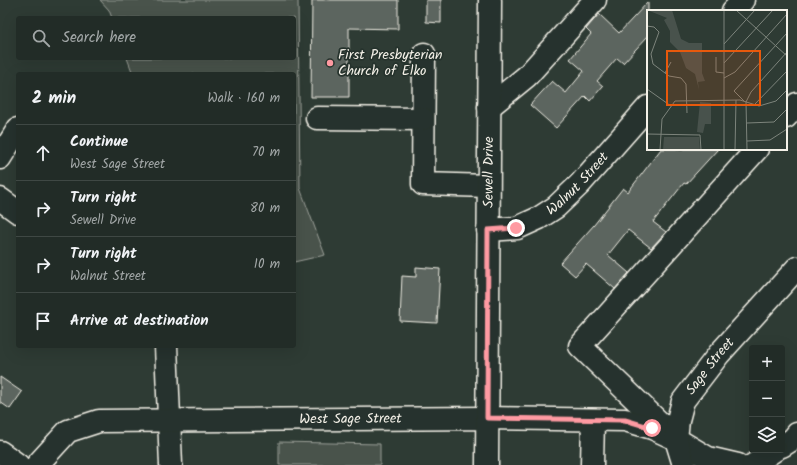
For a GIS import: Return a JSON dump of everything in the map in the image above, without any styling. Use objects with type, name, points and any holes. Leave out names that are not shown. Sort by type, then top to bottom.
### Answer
[{"type":"street","name":"Sewell Drive","points":[[487,465],[490,0]]},
{"type":"street","points":[[489,107],[527,76],[595,0]]},
{"type":"street","points":[[734,10],[743,0]]},
{"type":"street","points":[[424,54],[423,184],[488,186]]},
{"type":"street","points":[[787,116],[797,104]]},
{"type":"street","name":"Walnut Street","points":[[488,230],[516,228],[539,218],[556,207],[580,184],[647,108]]},
{"type":"street","points":[[317,118],[423,119]]},
{"type":"street","points":[[0,158],[16,132]]},
{"type":"street","points":[[738,465],[708,458],[676,439],[580,346],[756,150]]},
{"type":"street","points":[[0,200],[16,211]]},
{"type":"street","name":"Sage Street","points":[[676,439],[678,420],[683,401],[720,354],[797,268]]},
{"type":"street","points":[[166,348],[171,465]]},
{"type":"street","name":"West Sage Street","points":[[37,465],[68,431],[99,421],[487,418],[625,420],[652,428],[676,439]]},
{"type":"street","points":[[592,465],[593,420]]},
{"type":"street","points":[[785,444],[793,439],[797,434]]},
{"type":"street","points":[[676,439],[684,465]]},
{"type":"street","points":[[0,452],[18,465]]},
{"type":"street","points":[[752,465],[770,453]]},
{"type":"shaded area","points":[[100,0],[298,0],[300,188],[325,255],[296,262],[296,72],[132,72],[128,60],[296,60],[296,16],[111,16],[109,10]]},
{"type":"shaded area","points":[[279,442],[380,444],[380,465],[279,465]]},
{"type":"building","name":"First Presbyterian Church of Elko","points":[[312,0],[398,0],[398,29],[349,28],[349,97],[311,97]]},
{"type":"building","points":[[426,0],[441,0],[441,23],[426,22]]},
{"type":"building","points":[[648,2],[647,37],[623,63],[617,58],[597,81],[603,86],[590,101],[585,96],[556,128],[530,105],[552,81],[566,93],[584,71],[570,59],[591,34],[586,29],[599,14],[619,33]]},
{"type":"building","points":[[660,150],[717,150],[686,184],[684,183],[653,222],[666,232],[651,248],[628,230],[608,255],[629,273],[615,289],[586,264],[575,276],[560,263],[594,225],[623,188],[628,192]]},
{"type":"building","points":[[416,267],[440,269],[437,323],[400,321],[402,276],[416,277]]},
{"type":"building","points":[[0,377],[22,392],[10,409],[0,402]]},
{"type":"place","name":"First Presbyterian Church of Elko","points":[[330,63]]},
{"type":"route","points":[[516,228],[488,230],[487,418],[625,420],[652,428]]}]
